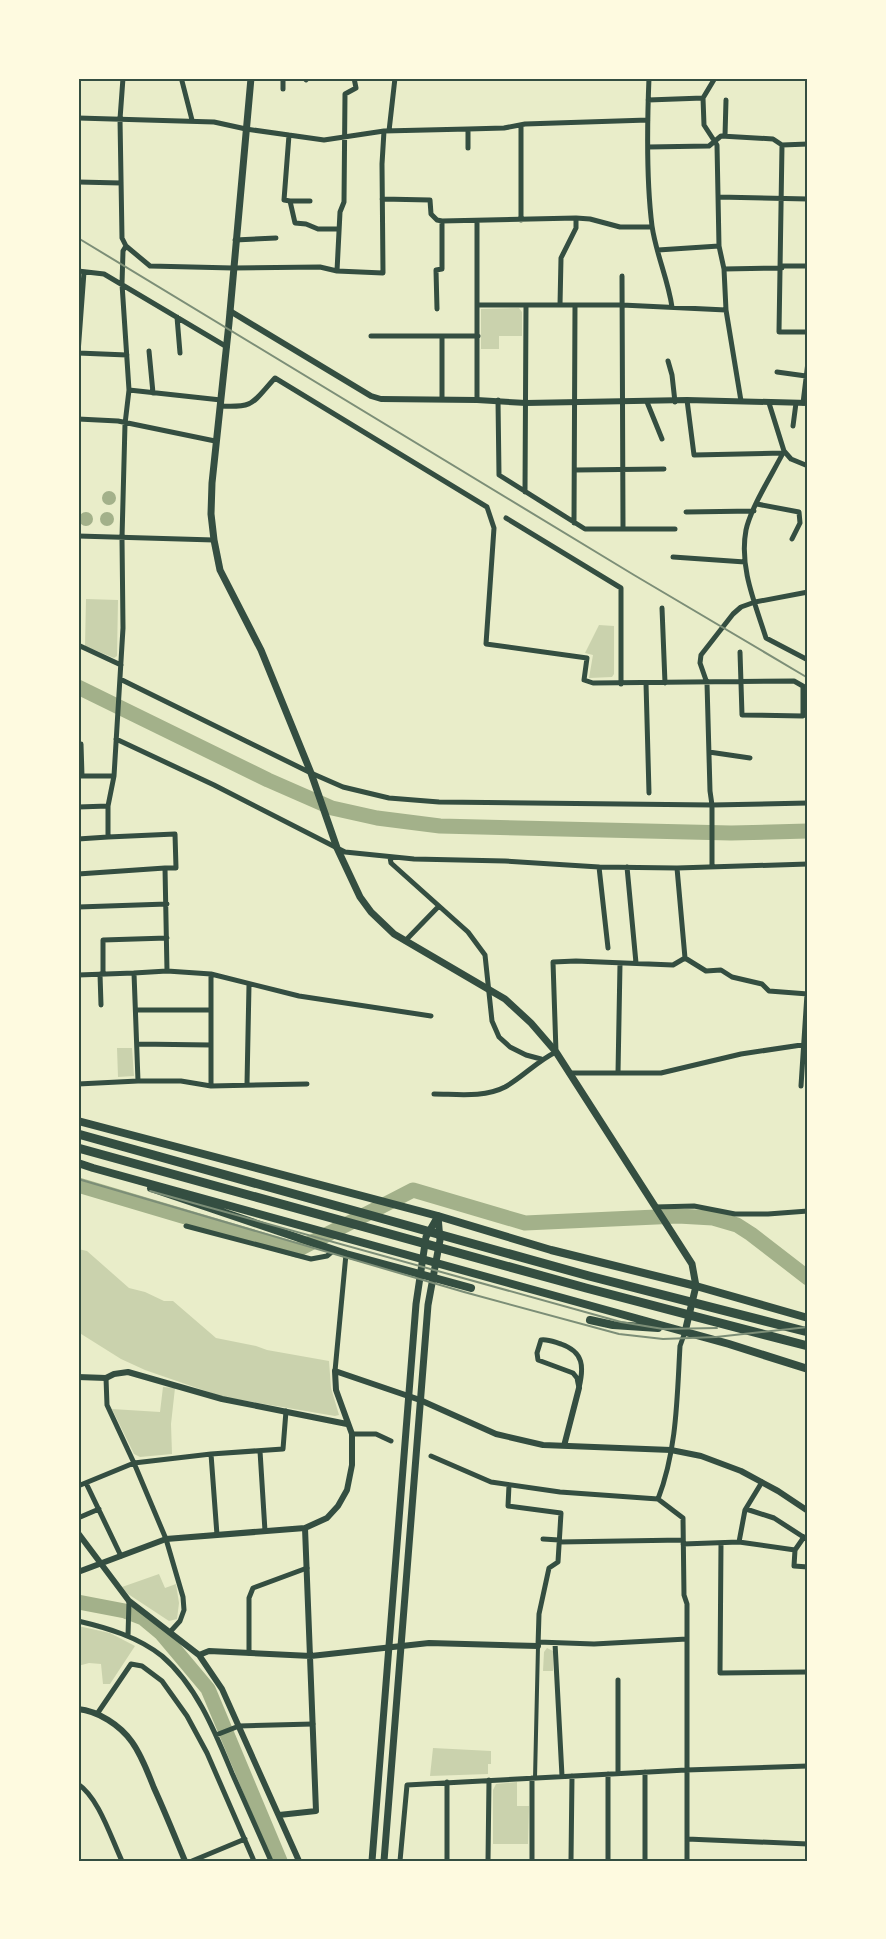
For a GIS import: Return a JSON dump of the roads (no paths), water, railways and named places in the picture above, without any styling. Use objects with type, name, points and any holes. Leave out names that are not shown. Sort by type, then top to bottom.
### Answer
[{"type":"highway","points":[[78,1134],[589,1276],[808,1332]]},
{"type":"highway","points":[[78,1148],[586,1288],[808,1346]]},
{"type":"main road","points":[[251,78],[230,311],[215,441],[211,504],[214,540],[220,570],[261,650],[311,773],[336,845],[360,897],[388,930],[505,999],[531,1023],[556,1052],[692,1264],[696,1286],[686,1332]]},
{"type":"main road","points":[[80,1120],[438,1216],[551,1250],[696,1286],[808,1318]]},
{"type":"main road","points":[[78,1162],[346,1254],[471,1288]]},
{"type":"main road","points":[[93,1168],[533,1289],[808,1368]]},
{"type":"main road","points":[[372,1861],[420,1275],[426,1237],[438,1216]]},
{"type":"main road","points":[[384,1861],[428,1305],[440,1240],[438,1216]]},
{"type":"main road","points":[[590,1320],[613,1325],[675,1329]]},
{"type":"street","points":[[123,78],[120,119],[122,238],[126,246],[150,266],[320,267],[337,271],[383,273],[382,199],[394,78]]},
{"type":"street","points":[[283,78],[283,89]]},
{"type":"street","points":[[337,271],[340,212],[344,202],[345,94],[356,88],[354,78]]},
{"type":"street","points":[[649,78],[648,147],[652,227],[672,307]]},
{"type":"street","points":[[715,78],[703,98],[704,125],[707,133],[717,145],[719,246],[724,269],[726,310],[741,401]]},
{"type":"street","points":[[182,81],[192,120]]},
{"type":"street","points":[[648,100],[703,98]]},
{"type":"street","points":[[725,136],[726,100]]},
{"type":"street","points":[[78,118],[214,122],[324,141],[387,131],[504,128],[521,125],[648,120]]},
{"type":"street","points":[[521,125],[521,220]]},
{"type":"street","points":[[468,129],[468,148]]},
{"type":"street","points":[[289,135],[284,200],[310,201]]},
{"type":"street","points":[[648,147],[709,146],[721,136],[773,139],[783,145],[808,144]]},
{"type":"street","points":[[783,145],[779,332],[808,332]]},
{"type":"street","points":[[78,182],[121,183]]},
{"type":"street","points":[[717,196],[808,199]]},
{"type":"street","points":[[382,199],[430,200],[431,214],[437,220],[442,221],[576,218],[620,226],[652,227]]},
{"type":"street","points":[[290,201],[295,223],[306,224],[318,229],[339,229]]},
{"type":"street","points":[[561,305],[561,258],[576,228],[576,218]]},
{"type":"street","points":[[437,309],[436,270],[442,269],[442,221]]},
{"type":"street","points":[[477,221],[477,400]]},
{"type":"street","points":[[235,240],[276,238]]},
{"type":"street","points":[[108,837],[108,806],[114,776],[123,628],[122,538],[125,424],[129,390],[122,284],[123,250],[126,246]]},
{"type":"street","points":[[658,250],[719,246]]},
{"type":"street","points":[[724,269],[808,266]]},
{"type":"street","points":[[128,355],[78,353],[81,272],[104,274],[226,347]]},
{"type":"street","points":[[622,276],[623,528]]},
{"type":"street","points":[[478,305],[575,305],[726,310]]},
{"type":"street","points":[[525,492],[526,305]]},
{"type":"street","points":[[574,523],[575,305]]},
{"type":"street","points":[[230,311],[371,396],[390,399],[498,400],[526,403],[687,400],[802,403]]},
{"type":"street","points":[[177,317],[180,353]]},
{"type":"street","points":[[371,336],[478,336]]},
{"type":"street","points":[[442,336],[442,399]]},
{"type":"street","points":[[149,351],[153,393]]},
{"type":"street","points":[[668,361],[675,402]]},
{"type":"street","points":[[793,426],[802,403],[808,362]]},
{"type":"street","points":[[777,372],[806,376]]},
{"type":"street","points":[[129,390],[244,407],[254,402],[275,378],[487,507],[494,528],[486,644],[587,658],[584,680],[593,683],[621,684],[646,683],[741,682],[794,681],[806,688],[802,716],[742,716],[741,682],[740,652]]},
{"type":"street","points":[[498,400],[499,475],[585,529],[675,530]]},
{"type":"street","points":[[687,400],[694,455],[784,452]]},
{"type":"street","points":[[647,402],[662,439]]},
{"type":"street","points":[[769,403],[784,452],[791,459],[808,466]]},
{"type":"street","points":[[78,419],[118,421],[215,441]]},
{"type":"street","points":[[784,452],[746,528],[745,562],[747,579],[766,638],[808,660]]},
{"type":"street","points":[[575,470],[664,469]]},
{"type":"street","points":[[757,504],[799,512],[800,523],[792,539]]},
{"type":"street","points":[[686,512],[754,511]]},
{"type":"street","points":[[506,518],[621,588],[621,684]]},
{"type":"street","points":[[78,536],[214,540]]},
{"type":"street","points":[[673,557],[745,562]]},
{"type":"street","points":[[712,867],[707,682],[700,663],[704,649],[741,607],[755,602],[808,592]]},
{"type":"street","points":[[662,608],[665,683]]},
{"type":"street","points":[[78,645],[121,665]]},
{"type":"street","points":[[120,680],[311,773],[343,787],[389,798],[438,802],[712,805],[808,803]]},
{"type":"street","points":[[646,683],[649,793]]},
{"type":"street","points":[[116,737],[336,845],[345,852],[390,857],[599,867],[677,868],[808,864]]},
{"type":"street","points":[[78,744],[81,744],[80,776],[114,776]]},
{"type":"street","points":[[709,753],[750,759]]},
{"type":"street","points":[[78,807],[108,806]]},
{"type":"street","points":[[78,839],[175,834],[176,868],[78,874]]},
{"type":"street","points":[[390,857],[391,863],[468,932],[485,954],[492,1021],[499,1037],[510,1047],[541,1059]]},
{"type":"street","points":[[599,867],[608,948]]},
{"type":"street","points":[[627,867],[636,963]]},
{"type":"street","points":[[165,868],[167,971]]},
{"type":"street","points":[[677,868],[685,958]]},
{"type":"street","points":[[78,908],[167,904]]},
{"type":"street","points":[[405,941],[438,906]]},
{"type":"street","points":[[101,1005],[103,940],[167,938]]},
{"type":"street","points":[[434,1094],[484,1094],[504,1087],[541,1059],[556,1052],[553,962],[576,960],[673,965],[685,958]]},
{"type":"street","points":[[685,958],[706,970],[721,970],[732,977],[762,984],[769,991],[807,994],[801,1086]]},
{"type":"street","points":[[618,1073],[620,964]]},
{"type":"street","points":[[78,975],[167,971],[211,974],[299,996],[431,1016]]},
{"type":"street","points":[[134,973],[138,1081]]},
{"type":"street","points":[[211,974],[211,1086]]},
{"type":"street","points":[[247,1084],[249,985]]},
{"type":"street","points":[[135,1010],[210,1010]]},
{"type":"street","points":[[137,1044],[211,1045]]},
{"type":"street","points":[[569,1074],[661,1073],[710,1060],[805,1044]]},
{"type":"street","points":[[78,1084],[181,1081],[211,1086],[307,1084]]},
{"type":"street","points":[[656,1209],[694,1206],[735,1215],[808,1211]]},
{"type":"street","points":[[186,1227],[311,1259],[327,1256],[334,1250]]},
{"type":"street","points":[[78,1572],[166,1539],[305,1528],[327,1518],[338,1506],[347,1490],[352,1465],[352,1434],[336,1390],[335,1371],[346,1254]]},
{"type":"street","points":[[658,1499],[674,1442],[680,1346],[686,1332]]},
{"type":"street","points":[[564,1446],[579,1388],[582,1368],[577,1354],[571,1347],[542,1340],[536,1355],[538,1360],[573,1373],[577,1378],[579,1388]]},
{"type":"street","points":[[335,1371],[410,1396],[496,1434],[543,1445],[671,1450],[717,1461],[762,1482],[808,1511]]},
{"type":"street","points":[[78,1377],[106,1378],[128,1372],[222,1399],[347,1424]]},
{"type":"street","points":[[106,1378],[107,1405],[166,1539],[183,1597],[184,1610],[180,1621],[170,1632]]},
{"type":"street","points":[[78,1486],[134,1463],[283,1449],[286,1411]]},
{"type":"street","points":[[352,1434],[376,1434],[391,1441]]},
{"type":"street","points":[[260,1451],[265,1531]]},
{"type":"street","points":[[211,1454],[217,1535]]},
{"type":"street","points":[[431,1456],[491,1482],[560,1492],[658,1499],[683,1518],[684,1595],[687,1604],[687,1861]]},
{"type":"street","points":[[739,1542],[746,1509],[762,1482]]},
{"type":"street","points":[[86,1483],[121,1556]]},
{"type":"street","points":[[509,1485],[508,1506],[561,1514],[558,1562],[549,1568],[539,1614],[532,1861]]},
{"type":"street","points":[[78,1518],[99,1509]]},
{"type":"street","points":[[746,1509],[774,1518],[806,1539],[795,1550],[794,1566],[808,1567]]},
{"type":"street","points":[[279,1815],[316,1811],[305,1528]]},
{"type":"street","points":[[78,1533],[129,1601],[199,1655],[222,1689],[299,1861]]},
{"type":"street","points":[[543,1539],[739,1542],[795,1550]]},
{"type":"street","points":[[721,1543],[720,1674],[808,1672]]},
{"type":"street","points":[[249,1653],[249,1598],[252,1588],[307,1568]]},
{"type":"street","points":[[128,1636],[129,1601]]},
{"type":"street","points":[[78,1621],[105,1627],[128,1636],[162,1657],[181,1677],[196,1698],[216,1735],[271,1861]]},
{"type":"street","points":[[199,1655],[209,1651],[311,1656],[429,1642],[594,1644],[687,1639]]},
{"type":"street","points":[[555,1643],[562,1776]]},
{"type":"street","points":[[97,1714],[131,1664],[142,1666],[162,1681],[187,1716],[207,1753],[254,1861]]},
{"type":"street","points":[[618,1680],[618,1773]]},
{"type":"street","points":[[78,1708],[97,1714],[119,1728],[131,1741],[142,1761],[185,1861]]},
{"type":"street","points":[[216,1735],[239,1725],[313,1724]]},
{"type":"street","points":[[400,1861],[407,1785],[618,1773],[808,1766]]},
{"type":"street","points":[[645,1772],[645,1861]]},
{"type":"street","points":[[608,1774],[608,1861]]},
{"type":"street","points":[[571,1861],[572,1776]]},
{"type":"street","points":[[488,1861],[489,1780]]},
{"type":"street","points":[[447,1782],[447,1861]]},
{"type":"street","points":[[78,1784],[94,1800],[122,1861]]},
{"type":"street","points":[[192,1861],[245,1839]]},
{"type":"street","points":[[687,1839],[808,1844]]},
{"type":"waterway","points":[[78,687],[268,780],[332,808],[377,818],[440,826],[731,833],[808,831]]},
{"type":"waterway","points":[[78,1185],[297,1250],[413,1190],[525,1223],[678,1216],[713,1218],[737,1225],[808,1278]]},
{"type":"waterway","points":[[78,1602],[125,1611],[143,1618],[161,1633],[208,1689],[280,1861]]},
{"type":"railway","points":[[78,238],[808,678]]},
{"type":"railway","points":[[78,1179],[464,1292],[619,1334],[663,1339],[716,1337],[808,1327]]},
{"type":"railway","points":[[150,1191],[621,1322],[663,1329],[717,1328]]}]
